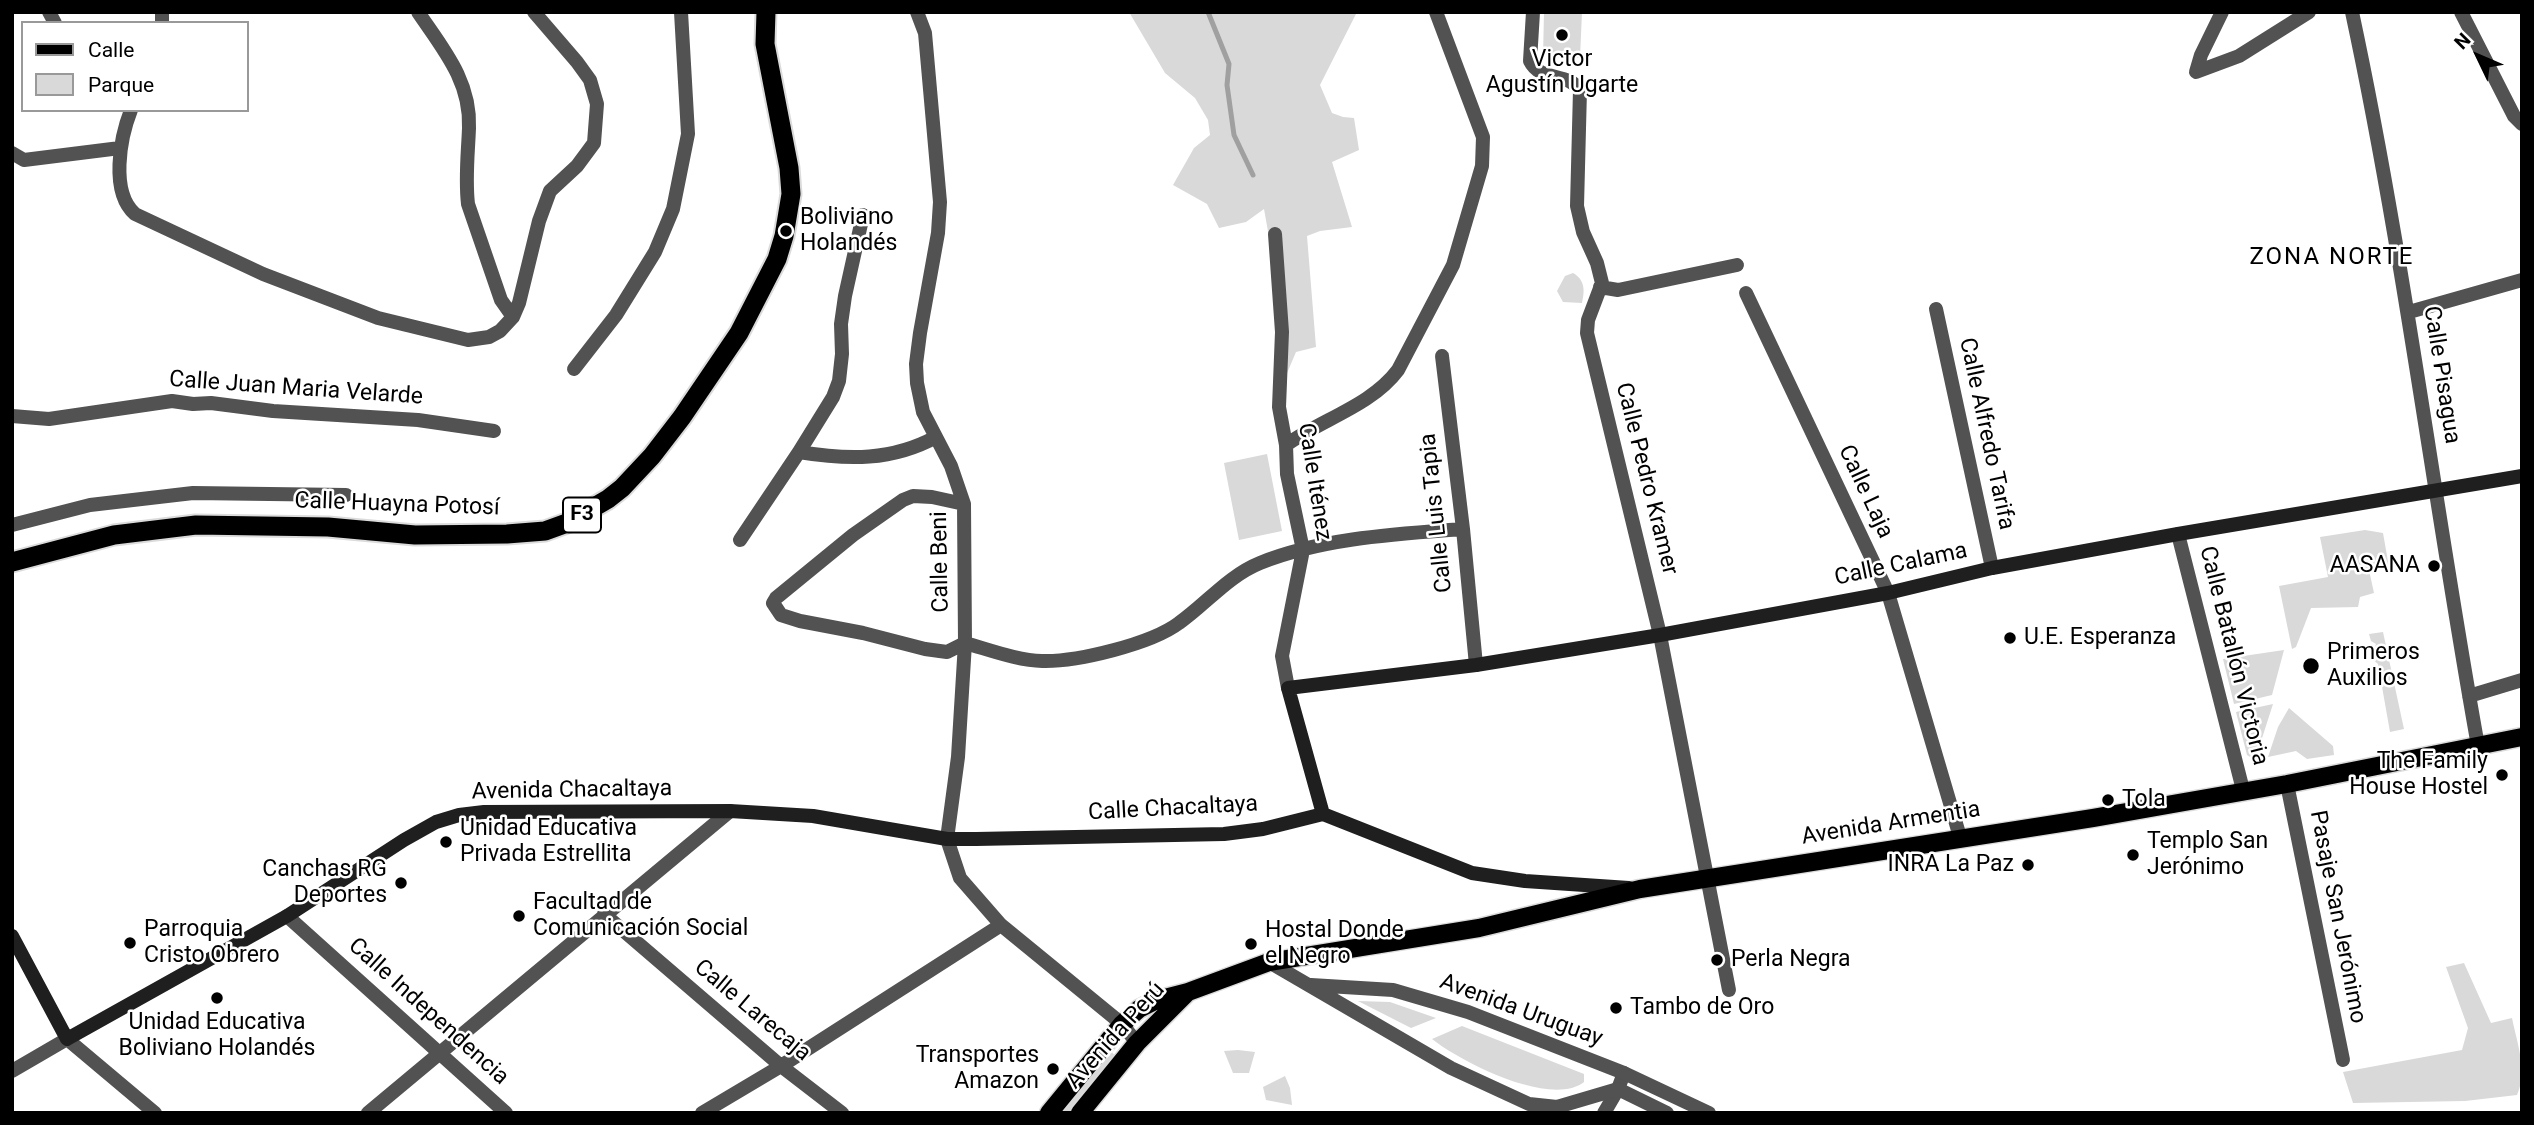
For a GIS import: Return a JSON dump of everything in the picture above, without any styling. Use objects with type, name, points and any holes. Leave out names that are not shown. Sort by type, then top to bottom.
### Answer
[{"type":"highway","name":"Calle Huayna Potosí","points":[[12,562],[114,535],[196,525],[328,527],[415,535],[545,531],[567,523],[608,499],[646,462],[682,417],[738,333],[777,259],[784,236],[790,194],[789,168],[765,44],[766,12]]},
{"type":"main road","name":"Calle Calama","points":[[1288,688],[1476,665],[1660,635],[1888,593],[1992,568],[2435,489],[2522,477]]},
{"type":"main road","name":"Calle Iténez","points":[[1288,688],[1323,814]]},
{"type":"main road","name":"Avenida Armentia","points":[[1269,962],[1479,928],[1640,889],[2093,818],[2287,784],[2522,737]]},
{"type":"main road","name":"Avenida Chacaltaya","points":[[67,1039],[287,916],[404,840],[436,822],[459,815],[484,812],[730,811],[813,816],[947,839]]},
{"type":"main road","name":"Calle Chacaltaya","points":[[947,839],[1224,834],[1263,829],[1323,814]]},
{"type":"main road","points":[[1323,814],[1472,873],[1525,881],[1640,889]]},
{"type":"main road","points":[[12,936],[67,1039]]},
{"type":"main road","name":"Avenida Perú","points":[[1049,1113],[1122,1024],[1139,1009],[1157,1000],[1188,992],[1269,962]]},
{"type":"main road","name":"Avenida Perú","points":[[1080,1113],[1137,1043],[1188,992]]},
{"type":"street","points":[[418,12],[461,78],[468,106],[468,204],[501,300],[513,317]]},
{"type":"street","points":[[126,112],[120,148],[122,196],[135,214],[263,274],[377,318],[468,340],[489,337],[500,331],[513,317],[519,303],[539,221],[550,191],[577,166],[594,143],[597,104],[590,80],[534,12]]},
{"type":"street","points":[[574,369],[616,315],[655,252],[673,209],[688,134],[681,12]]},
{"type":"street","name":"Calle Beni","points":[[917,12],[926,44],[940,202],[938,233],[919,333],[916,364],[922,412],[951,466],[964,505],[965,643],[958,757],[947,839],[960,878],[1000,925],[1122,1024],[1137,1043]]},
{"type":"street","points":[[1286,445],[1388,384],[1453,265],[1482,166],[1484,149],[1483,137],[1436,12]]},
{"type":"street","points":[[1533,12],[1530,61],[1533,66],[1542,74],[1570,80],[1580,90],[1577,206],[1583,232],[1601,275],[1601,287],[1618,290],[1737,265]]},
{"type":"street","points":[[2222,12],[2200,55],[2196,72],[2239,57],[2309,12]]},
{"type":"street","name":"Calle Pisagua","points":[[2352,12],[2409,312],[2435,489],[2479,746]]},
{"type":"street","points":[[2461,12],[2514,116],[2522,124]]},
{"type":"street","points":[[12,153],[24,160],[120,148]]},
{"type":"street","points":[[740,540],[833,397],[839,381],[845,296],[863,215]]},
{"type":"street","name":"Calle Iténez","points":[[1275,234],[1282,332],[1279,407],[1286,445],[1287,474],[1303,550],[1282,656],[1288,688]]},
{"type":"street","points":[[2409,312],[2522,280]]},
{"type":"street","name":"Calle Pedro Kramer","points":[[1601,287],[1588,320],[1587,333],[1660,635],[1729,990]]},
{"type":"street","name":"Calle Laja","points":[[1746,293],[1888,593],[1960,838]]},
{"type":"street","name":"Calle Alfredo Tarifa","points":[[1936,309],[1992,568]]},
{"type":"street","name":"Calle Luis Tapia","points":[[1442,356],[1476,665]]},
{"type":"street","name":"Calle Juan Maria Velarde","points":[[12,416],[48,419],[172,401],[193,404],[211,402],[273,411],[418,420],[494,431]]},
{"type":"street","points":[[799,452],[839,459],[879,455],[914,449],[936,437]]},
{"type":"street","points":[[12,525],[90,505],[193,493],[345,495]]},
{"type":"street","points":[[964,505],[932,497],[913,496],[903,500],[853,535],[772,603],[781,615],[800,621],[925,649],[947,652],[965,643],[1041,662],[1141,642],[1177,625],[1242,571],[1261,563],[1303,550],[1387,535],[1463,529]]},
{"type":"street","name":"Calle Batallón Victoria","points":[[2178,534],[2243,790]]},
{"type":"street","points":[[2469,696],[2522,680]]},
{"type":"street","name":"Pasaje San Jerónimo","points":[[2287,784],[2343,1060]]},
{"type":"street","points":[[368,1113],[730,811]]},
{"type":"street","name":"Calle Larecaja","points":[[604,914],[781,1066],[842,1113]]},
{"type":"street","name":"Calle Independencia","points":[[287,916],[506,1113]]},
{"type":"street","points":[[702,1113],[781,1066],[1000,925]]},
{"type":"street","name":"Avenida Uruguay","points":[[1269,962],[1451,1068],[1529,1104],[1557,1107],[1618,1089]]},
{"type":"street","name":"Avenida Uruguay","points":[[1310,985],[1394,990],[1468,1012],[1624,1073],[1709,1113]]},
{"type":"street","points":[[67,1039],[155,1113]]},
{"type":"street","name":"Avenida Chacaltaya","points":[[12,1071],[67,1039]]},
{"type":"street","points":[[1604,1113],[1624,1073]]},
{"type":"street","points":[[1618,1089],[1667,1113]]},
{"type":"green space","points":[[1129,12],[1357,12],[1320,85],[1332,113],[1354,118],[1359,150],[1332,162],[1352,227],[1320,231],[1307,236],[1316,347],[1296,352],[1279,392],[1279,293],[1264,209],[1246,222],[1219,228],[1207,204],[1173,185],[1194,148],[1210,135],[1208,120],[1195,98],[1165,73]]},
{"type":"green space","name":"Victor Agustín Ugarte","points":[[1544,12],[1582,12],[1580,58],[1543,57]]},
{"type":"green space","points":[[1573,273],[1583,286],[1582,303],[1563,302],[1557,291],[1565,276]]},
{"type":"green space","points":[[1267,454],[1282,531],[1239,540],[1224,463]]},
{"type":"green space","points":[[2365,530],[2383,533],[2389,567],[2369,570],[2374,593],[2360,597],[2358,607],[2311,608],[2296,647],[2292,649],[2279,586],[2328,577],[2320,537]]},
{"type":"green space","points":[[2383,632],[2404,729],[2390,732],[2378,664],[2371,658],[2376,644],[2371,641],[2369,634]]},
{"type":"green space","points":[[2284,650],[2272,695],[2234,704],[2223,659]]},
{"type":"green space","points":[[2273,704],[2255,760],[2247,755],[2236,712]]},
{"type":"green space","points":[[2289,708],[2333,746],[2334,755],[2307,759],[2296,751],[2268,757],[2278,727]]},
{"type":"green space","points":[[2464,963],[2491,1023],[2512,1018],[2522,1067],[2517,1095],[2465,1101],[2353,1103],[2343,1072],[2462,1050],[2468,1028],[2446,967]]},
{"type":"green space","points":[[1358,1001],[1390,1002],[1436,1018],[1411,1028]]},
{"type":"green space","points":[[1462,1026],[1584,1074],[1584,1082],[1569,1089],[1529,1086],[1484,1070],[1432,1039]]},
{"type":"green space","points":[[1109,1050],[1116,1056],[1071,1113],[1058,1113]]},
{"type":"green space","points":[[1224,1051],[1255,1052],[1249,1073],[1233,1073]]},
{"type":"green space","points":[[1285,1076],[1292,1105],[1266,1100],[1263,1087]]},
{"type":"waterway","points":[[1208,12],[1229,64],[1227,85],[1234,135],[1253,175]]},
{"type":"place","name":"Victor Agustín Ugarte","points":[[1562,35]]},
{"type":"place","name":"Boliviano Holandés","points":[[786,231]]},
{"type":"place","name":"AASANA","points":[[2434,566]]},
{"type":"place","name":"U.E. Esperanza","points":[[2010,638]]},
{"type":"place","name":"Primeros Auxilios","points":[[2311,666]]},
{"type":"place","name":"The Family House Hostel","points":[[2502,775]]},
{"type":"place","name":"Tola","points":[[2108,800]]},
{"type":"place","name":"Unidad Educativa Privada Estrellita","points":[[446,842]]},
{"type":"place","name":"Templo San Jerónimo","points":[[2133,855]]},
{"type":"place","name":"INRA La Paz","points":[[2028,865]]},
{"type":"place","name":"Canchas RG Deportes","points":[[401,883]]},
{"type":"place","name":"Facultad de Comunicación Social","points":[[519,916]]},
{"type":"place","name":"Parroquia Cristo Obrero","points":[[130,943]]},
{"type":"place","name":"Hostal Donde el Negro","points":[[1251,944]]},
{"type":"place","name":"Perla Negra","points":[[1717,960]]},
{"type":"place","name":"Unidad Educativa Boliviano Holandés","points":[[217,998]]},
{"type":"place","name":"Tambo de Oro","points":[[1616,1008]]},
{"type":"place","name":"Transportes Amazon","points":[[1053,1069]]},
{"type":"district","name":"ZONA NORTE","points":[[2332,258]]}]
